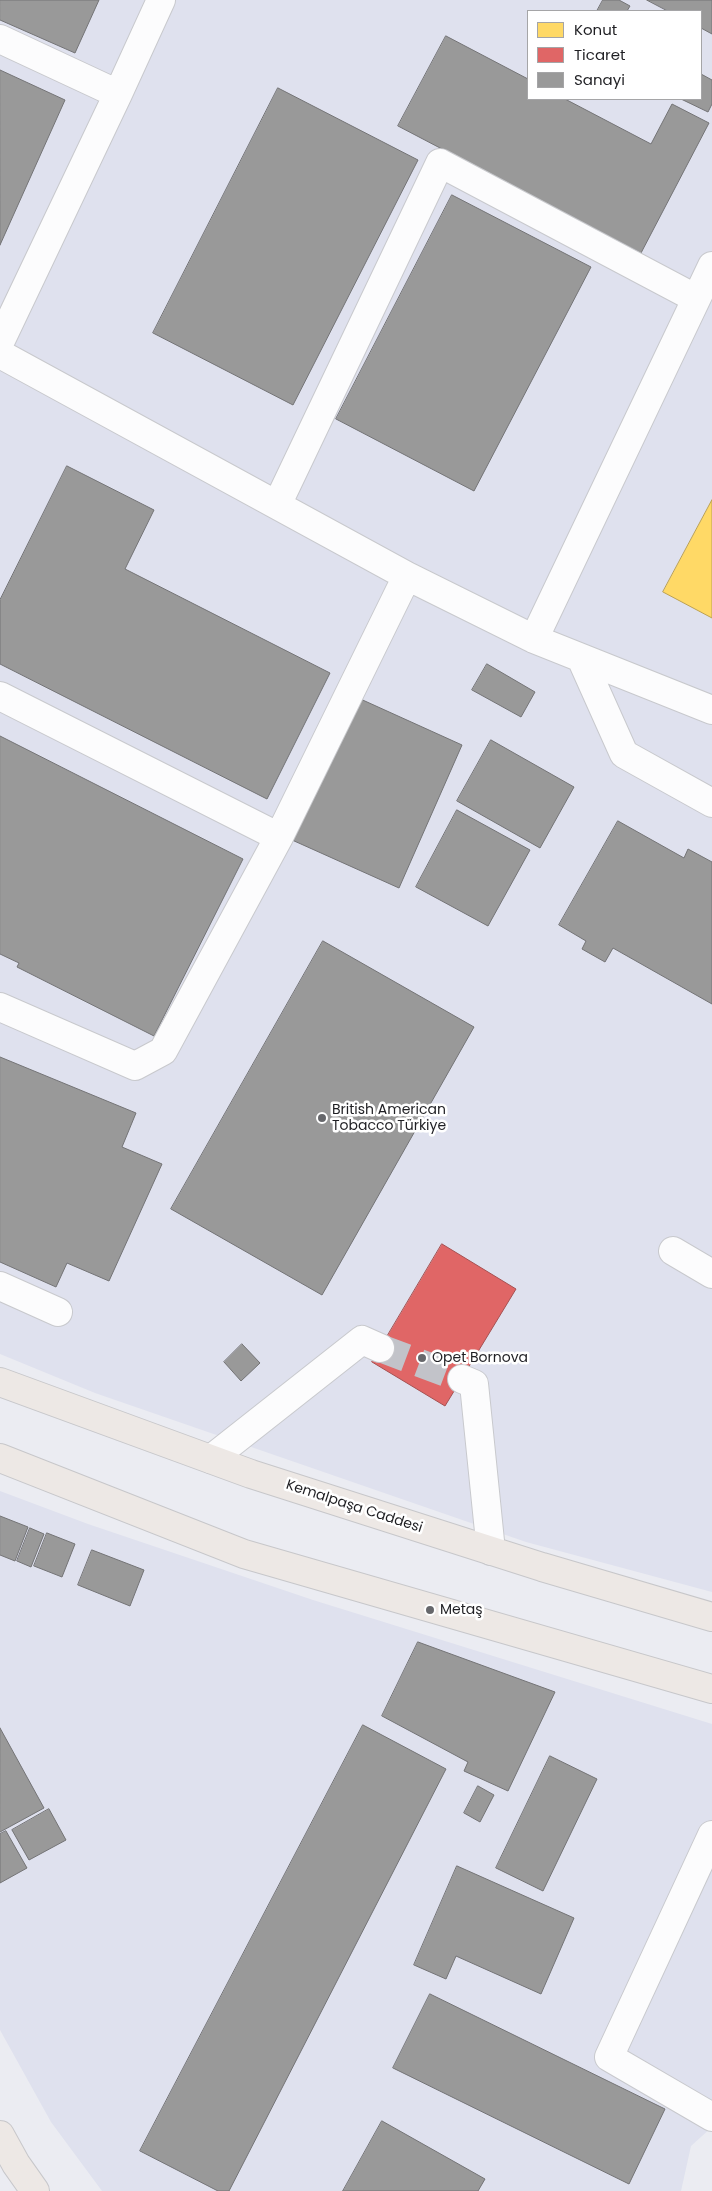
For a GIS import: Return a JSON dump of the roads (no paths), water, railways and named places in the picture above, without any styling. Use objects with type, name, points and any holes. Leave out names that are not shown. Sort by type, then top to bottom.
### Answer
[{"type":"main road","name":"Kemalpaşa Caddesi","points":[[0,1382],[211,1459],[491,1551],[712,1617]]},
{"type":"main road","points":[[0,1458],[244,1554],[712,1689]]},
{"type":"main road","points":[[0,2135],[16,2164],[35,2191]]},
{"type":"street","points":[[0,342],[161,0]]},
{"type":"street","points":[[0,39],[118,94]]},
{"type":"street","points":[[278,505],[440,163],[695,298]]},
{"type":"street","points":[[534,639],[695,298],[712,266]]},
{"type":"street","points":[[0,354],[408,576],[534,639],[712,710]]},
{"type":"street","points":[[0,1007],[136,1066],[163,1051],[279,837],[408,576]]},
{"type":"street","points":[[581,658],[624,754],[712,803]]},
{"type":"street","points":[[0,696],[279,837]]},
{"type":"street","points":[[672,1251],[712,1274]]},
{"type":"street","points":[[0,1286],[58,1312]]},
{"type":"street","points":[[211,1459],[362,1340],[380,1348]]},
{"type":"street","points":[[462,1379],[474,1384],[491,1551]]},
{"type":"street","points":[[712,1835],[609,2057],[712,2117]]},
{"type":"tunnel","points":[[380,1348],[462,1379]]},
{"type":"place","name":"British American Tobacco Türkiye","points":[[322,1118]]},
{"type":"place","name":"Opet Bornova","points":[[422,1358]]},
{"type":"place","name":"Metaş","points":[[430,1610]]}]
